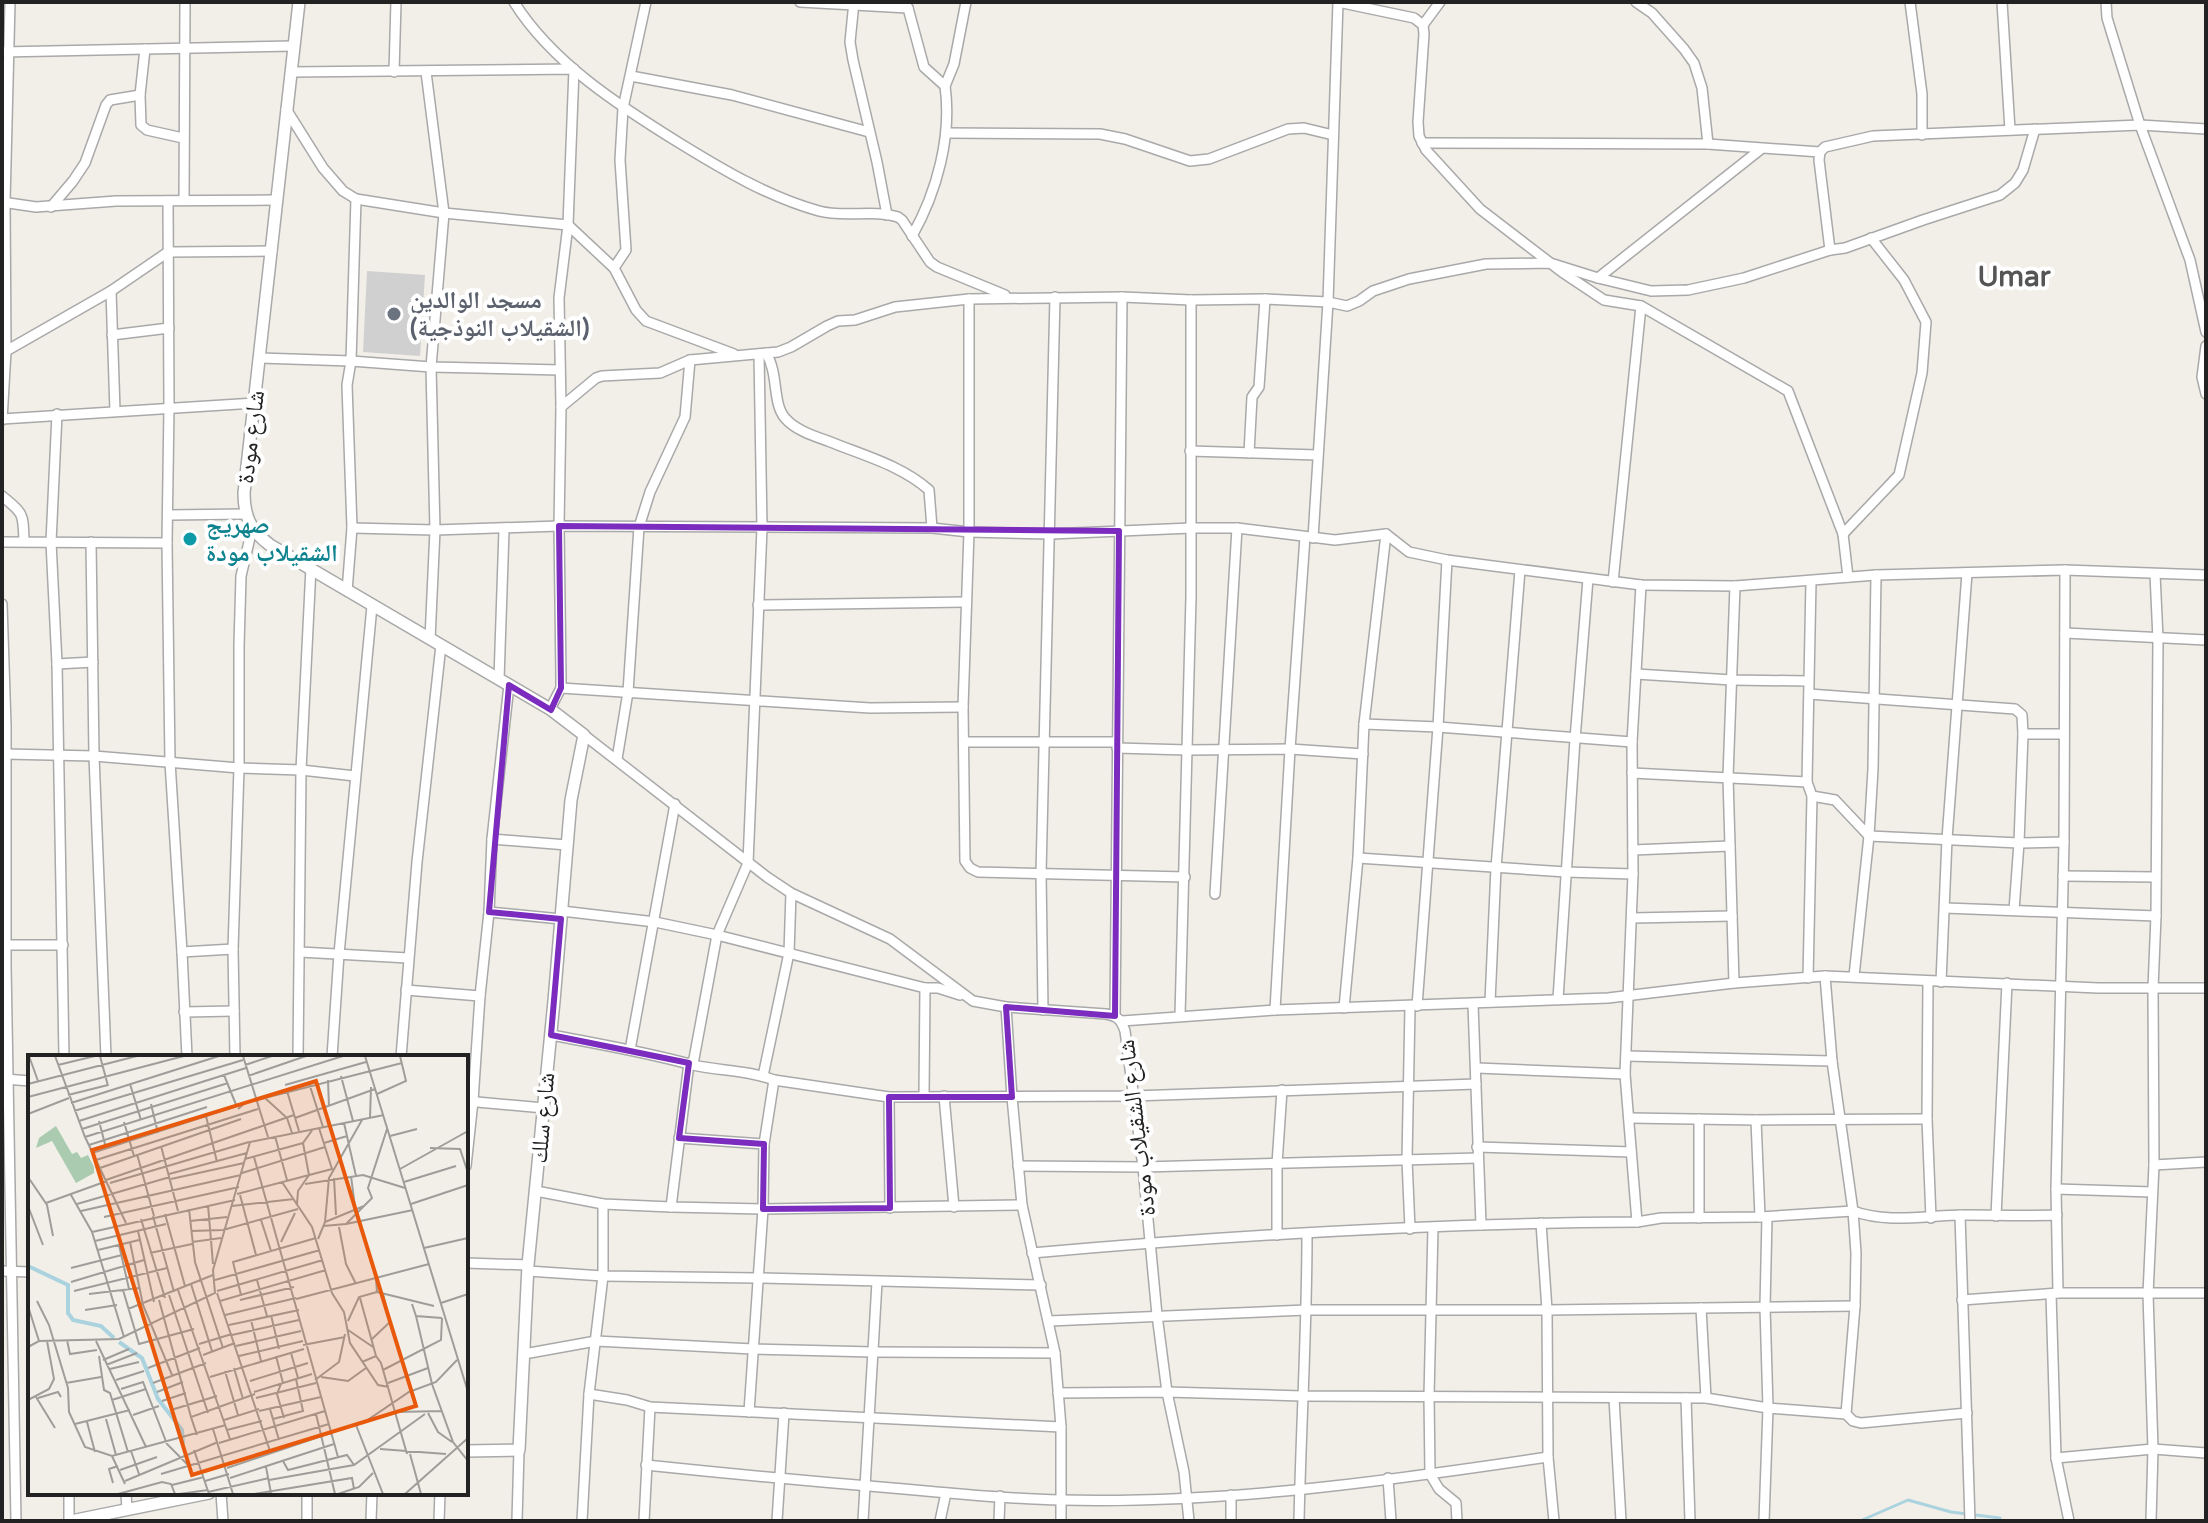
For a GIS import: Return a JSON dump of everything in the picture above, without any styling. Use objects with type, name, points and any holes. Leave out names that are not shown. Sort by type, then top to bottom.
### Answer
[{"type":"street","points":[[10,2],[3,202],[6,351],[2,420],[255,403]]},
{"type":"street","points":[[184,200],[185,2]]},
{"type":"street","name":"شارع مودة","points":[[252,529],[246,514],[244,493],[299,2]]},
{"type":"street","points":[[394,72],[396,2]]},
{"type":"street","points":[[514,2],[532,26],[574,69],[623,108],[694,152],[773,195],[830,213],[898,217],[930,262],[1010,297]]},
{"type":"street","points":[[614,268],[626,250],[620,160],[623,108],[646,2]]},
{"type":"street","points":[[800,2],[906,5],[924,67],[945,86]]},
{"type":"street","points":[[912,236],[932,194],[946,133],[948,106],[945,86],[954,64],[966,2]]},
{"type":"street","points":[[1275,1010],[1290,749],[1328,302],[1338,2],[1414,18],[1423,25]]},
{"type":"street","points":[[1440,2],[1423,25],[1418,122],[1422,143],[1431,157],[1480,209],[1604,300],[1641,306],[1788,391],[1843,534],[1848,577]]},
{"type":"street","points":[[1636,2],[1652,13],[1694,63],[1702,88],[1708,144]]},
{"type":"street","points":[[1910,2],[1922,94],[1922,135]]},
{"type":"street","points":[[2002,2],[2010,130]]},
{"type":"street","points":[[2106,2],[2107,18],[2140,125],[2190,260],[2206,332]]},
{"type":"street","points":[[854,4],[850,42],[887,215]]},
{"type":"street","points":[[6,52],[294,46]]},
{"type":"street","points":[[145,49],[139,121],[143,128],[183,138]]},
{"type":"street","points":[[291,72],[574,69]]},
{"type":"street","points":[[550,709],[561,688],[559,298],[568,225],[574,69]]},
{"type":"street","points":[[401,1055],[436,642],[431,367],[444,213],[426,72]]},
{"type":"street","points":[[631,76],[732,95],[869,132]]},
{"type":"street","points":[[51,207],[85,163],[106,105],[110,100],[140,95]]},
{"type":"street","points":[[286,109],[323,168],[343,191],[356,199],[444,213],[568,225],[614,268],[636,310],[646,321],[741,356]]},
{"type":"street","points":[[1422,143],[1708,144],[1820,152],[1837,143],[1873,136],[2140,125],[2206,129]]},
{"type":"street","points":[[946,133],[1100,134],[1190,161],[1209,159],[1288,129],[1304,128],[1333,135]]},
{"type":"street","points":[[561,407],[602,376],[660,373],[690,360],[778,352],[838,321],[855,320],[895,307],[969,299],[1265,299],[1347,306],[1373,291],[1409,279],[1486,264],[1550,263],[1651,291],[1688,290],[1744,278],[1845,248],[2000,195],[2015,183],[2023,170],[2035,129]]},
{"type":"street","points":[[1598,278],[1761,149]]},
{"type":"street","points":[[1820,152],[1830,250]]},
{"type":"street","points":[[347,591],[352,528],[347,385],[351,361],[356,199]]},
{"type":"street","points":[[3,202],[26,207],[51,207],[116,201],[277,200]]},
{"type":"street","points":[[168,201],[170,762],[187,1055]]},
{"type":"street","points":[[1843,534],[1899,475],[1922,373],[1926,322],[1904,280],[1871,238]]},
{"type":"street","points":[[6,351],[111,291],[168,252],[272,251]]},
{"type":"street","points":[[111,291],[115,411]]},
{"type":"street","points":[[1043,1010],[1041,873],[1055,297]]},
{"type":"street","points":[[1122,297],[1117,745],[1118,1018],[1608,998],[1825,976],[1928,982],[2206,988]]},
{"type":"street","points":[[969,299],[969,532],[963,707],[965,861],[978,872],[1185,877]]},
{"type":"street","points":[[1249,453],[1252,397],[1259,387],[1265,299]]},
{"type":"street","points":[[1180,1016],[1191,528],[1191,300]]},
{"type":"street","points":[[1613,582],[1641,306]]},
{"type":"street","points":[[112,335],[169,328]]},
{"type":"street","points":[[2206,346],[2202,377],[2206,394]]},
{"type":"street","points":[[671,1207],[691,1064],[717,935],[748,863],[762,528],[762,354]]},
{"type":"street","points":[[762,354],[774,368],[780,409],[789,423],[890,465],[919,481],[929,490],[932,528]]},
{"type":"street","points":[[260,358],[560,370]]},
{"type":"street","points":[[617,759],[628,692],[639,527],[650,492],[685,417],[690,360]]},
{"type":"street","points":[[57,414],[51,542],[57,664],[64,1055]]},
{"type":"street","points":[[1190,451],[1317,455]]},
{"type":"street","points":[[2,496],[21,511],[24,541]]},
{"type":"street","points":[[169,515],[246,514]]},
{"type":"street","points":[[352,528],[932,528],[1051,534],[1237,528],[1335,540],[1386,534],[1409,552],[1447,560],[1641,585],[1735,586],[1876,575],[2065,570],[2206,575]]},
{"type":"street","points":[[1215,894],[1237,528]]},
{"type":"street","points":[[235,1055],[233,949],[241,576],[252,529],[270,545],[550,709],[584,735]]},
{"type":"street","points":[[468,1134],[489,912],[504,682],[504,530]]},
{"type":"street","points":[[1344,1008],[1358,858],[1364,724],[1386,534]]},
{"type":"street","points":[[2,542],[167,543]]},
{"type":"street","points":[[91,542],[94,756],[106,1055]]},
{"type":"street","points":[[1410,1229],[1407,1160],[1409,1087],[1438,727],[1447,560]]},
{"type":"street","points":[[298,1055],[301,770],[311,567]]},
{"type":"street","points":[[1490,1002],[1496,868],[1520,570]]},
{"type":"street","points":[[2065,570],[2064,842],[2055,1294],[2056,1458],[2069,1521]]},
{"type":"street","points":[[1941,982],[1947,839],[1967,573]]},
{"type":"street","points":[[2150,1521],[2153,1449],[2148,1294],[2154,1165],[2158,639],[2155,574]]},
{"type":"street","points":[[1854,976],[1869,836],[1876,575]]},
{"type":"street","points":[[1558,999],[1588,579]]},
{"type":"street","points":[[1808,978],[1812,796],[1807,782],[1811,581]]},
{"type":"street","points":[[1637,1222],[1625,1074],[1633,874],[1632,742],[1641,585]]},
{"type":"street","points":[[1734,983],[1728,777],[1735,586]]},
{"type":"street","points":[[758,605],[966,602]]},
{"type":"street","points":[[2,604],[7,945],[4,966],[7,1271],[16,1521]]},
{"type":"street","points":[[332,1055],[372,606]]},
{"type":"street","points":[[2065,633],[2206,640]]},
{"type":"street","points":[[57,664],[93,662]]},
{"type":"street","points":[[1636,674],[1808,681]]},
{"type":"street","points":[[561,688],[870,708],[963,707]]},
{"type":"street","points":[[1809,694],[2015,709],[2022,715],[2014,910]]},
{"type":"street","points":[[1364,724],[1632,742]]},
{"type":"street","points":[[2023,734],[2063,734]]},
{"type":"street","name":"شارع الشقيلاب مودة","points":[[584,735],[791,893],[890,939],[973,1001],[1118,1018],[1125,1031],[1167,1392],[1189,1521]]},
{"type":"street","name":"شارع سلك","points":[[519,1450],[528,1268],[567,845],[574,780],[584,735]]},
{"type":"street","points":[[964,742],[1044,742],[1187,750],[1290,749],[1363,754]]},
{"type":"street","points":[[5,754],[94,756],[355,776]]},
{"type":"street","points":[[1632,773],[1807,782]]},
{"type":"street","points":[[1812,796],[1835,800],[1869,836],[2064,842]]},
{"type":"street","points":[[630,1050],[675,804]]},
{"type":"street","points":[[492,839],[567,845]]},
{"type":"street","points":[[1633,850],[1730,846]]},
{"type":"street","points":[[1358,858],[1633,874]]},
{"type":"street","points":[[2063,876],[2156,877]]},
{"type":"street","points":[[763,1076],[789,953],[791,893]]},
{"type":"street","points":[[1945,908],[2156,916]]},
{"type":"street","points":[[489,912],[655,922],[966,997]]},
{"type":"street","points":[[1632,918],[1732,916]]},
{"type":"street","points":[[7,945],[63,945]]},
{"type":"street","points":[[182,952],[233,949]]},
{"type":"street","points":[[300,952],[408,958]]},
{"type":"street","points":[[1825,976],[1832,1061],[1856,1253],[1846,1414]]},
{"type":"street","points":[[1928,982],[1927,1119],[1931,1218]]},
{"type":"street","points":[[1996,1216],[2007,983]]},
{"type":"street","points":[[924,1095],[925,988]]},
{"type":"street","points":[[406,990],[480,996]]},
{"type":"street","points":[[1473,1004],[1481,1225]]},
{"type":"street","points":[[1006,1007],[1022,1205],[1055,1353],[1061,1427],[1061,1521]]},
{"type":"street","points":[[184,1012],[234,1011]]},
{"type":"street","points":[[551,1035],[774,1080],[889,1097],[1133,1096],[1476,1084]]},
{"type":"street","points":[[1626,1056],[1832,1061]]},
{"type":"street","points":[[1477,1068],[1625,1074]]},
{"type":"street","points":[[5,1079],[28,1081]]},
{"type":"street","points":[[749,1412],[763,1209],[764,1144],[774,1080]]},
{"type":"street","points":[[1277,1235],[1277,1164],[1282,1090]]},
{"type":"street","points":[[944,1096],[954,1207]]},
{"type":"street","points":[[889,1097],[890,1208]]},
{"type":"street","points":[[470,1101],[544,1108]]},
{"type":"street","points":[[1629,1118],[1927,1119]]},
{"type":"street","points":[[1699,1119],[1699,1218]]},
{"type":"street","points":[[1756,1120],[1763,1217],[1768,1408],[1764,1521]]},
{"type":"street","points":[[679,1138],[764,1144]]},
{"type":"street","points":[[1018,1166],[1277,1164],[1407,1160],[1477,1152],[1631,1152]]},
{"type":"street","points":[[2154,1165],[2206,1162]]},
{"type":"street","points":[[2056,1189],[2152,1192]]},
{"type":"street","points":[[536,1191],[603,1204],[671,1207],[763,1209],[1022,1205]]},
{"type":"street","points":[[582,1521],[589,1394],[603,1276],[603,1204]]},
{"type":"street","points":[[1032,1253],[1150,1242],[1481,1225],[1637,1222],[1661,1218],[1763,1217],[1853,1211],[1867,1216],[1931,1218],[2057,1215]]},
{"type":"street","points":[[1960,1215],[1970,1521]]},
{"type":"street","points":[[1541,1223],[1547,1310],[1548,1457],[1554,1521]]},
{"type":"street","points":[[1433,1228],[1430,1474],[1439,1489],[1456,1503],[1457,1521]]},
{"type":"street","points":[[1299,1521],[1307,1234]]},
{"type":"street","points":[[468,1263],[603,1276],[1041,1285]]},
{"type":"street","points":[[7,1271],[28,1272]]},
{"type":"street","points":[[863,1521],[877,1282]]},
{"type":"street","points":[[1962,1300],[2055,1294],[2206,1293]]},
{"type":"street","points":[[1049,1321],[1307,1310],[1855,1306]]},
{"type":"street","points":[[1701,1308],[1706,1398]]},
{"type":"street","points":[[524,1354],[596,1341],[753,1349],[1055,1353]]},
{"type":"street","points":[[1058,1393],[1706,1398],[1768,1408],[1846,1414],[1853,1421],[1861,1423],[1967,1413]]},
{"type":"street","points":[[589,1394],[650,1407],[1061,1427]]},
{"type":"street","points":[[1614,1398],[1621,1521]]},
{"type":"street","points":[[1686,1398],[1690,1521]]},
{"type":"street","points":[[644,1521],[650,1407]]},
{"type":"street","points":[[777,1521],[784,1413]]},
{"type":"street","points":[[2,1433],[14,1433]]},
{"type":"street","points":[[2056,1458],[2153,1449],[2206,1453]]},
{"type":"street","points":[[468,1451],[519,1450],[517,1521]]},
{"type":"street","points":[[646,1465],[946,1493],[1062,1500],[1187,1498],[1300,1489],[1548,1457]]},
{"type":"street","points":[[1388,1478],[1391,1521]]},
{"type":"street","points":[[940,1521],[946,1493]]},
{"type":"street","points":[[69,1495],[70,1521],[199,1495]]},
{"type":"street","points":[[126,1495],[127,1510]]},
{"type":"street","points":[[221,1495],[223,1521]]},
{"type":"street","points":[[307,1495],[307,1521]]},
{"type":"street","points":[[371,1521],[372,1495]]},
{"type":"street","points":[[439,1521],[440,1495]]},
{"type":"street","points":[[1231,1495],[1231,1521]]},
{"type":"street","points":[[999,1521],[1000,1496]]},
{"type":"highlighted area","points":[[559,526],[1119,531],[1115,1016],[1006,1007],[1012,1097],[889,1097],[890,1208],[763,1209],[764,1144],[679,1138],[689,1063],[551,1035],[561,919],[489,912],[509,685],[551,710],[561,688]]},
{"type":"shaded area","name":"مسجد الوالدين (الشقيلاب النوذجية)","points":[[367,271],[425,275],[420,356],[363,352]]},
{"type":"waterway","points":[[1860,1521],[1908,1500],[1951,1512],[2000,1518]]},
{"type":"place","name":"مسجد الوالدين (الشقيلاب النوذجية)","points":[[394,314]]},
{"type":"place","name":"صهريج الشقيلاب مودة","points":[[190,539]]},
{"type":"district","name":"Umar","points":[[2014,277]]}]
